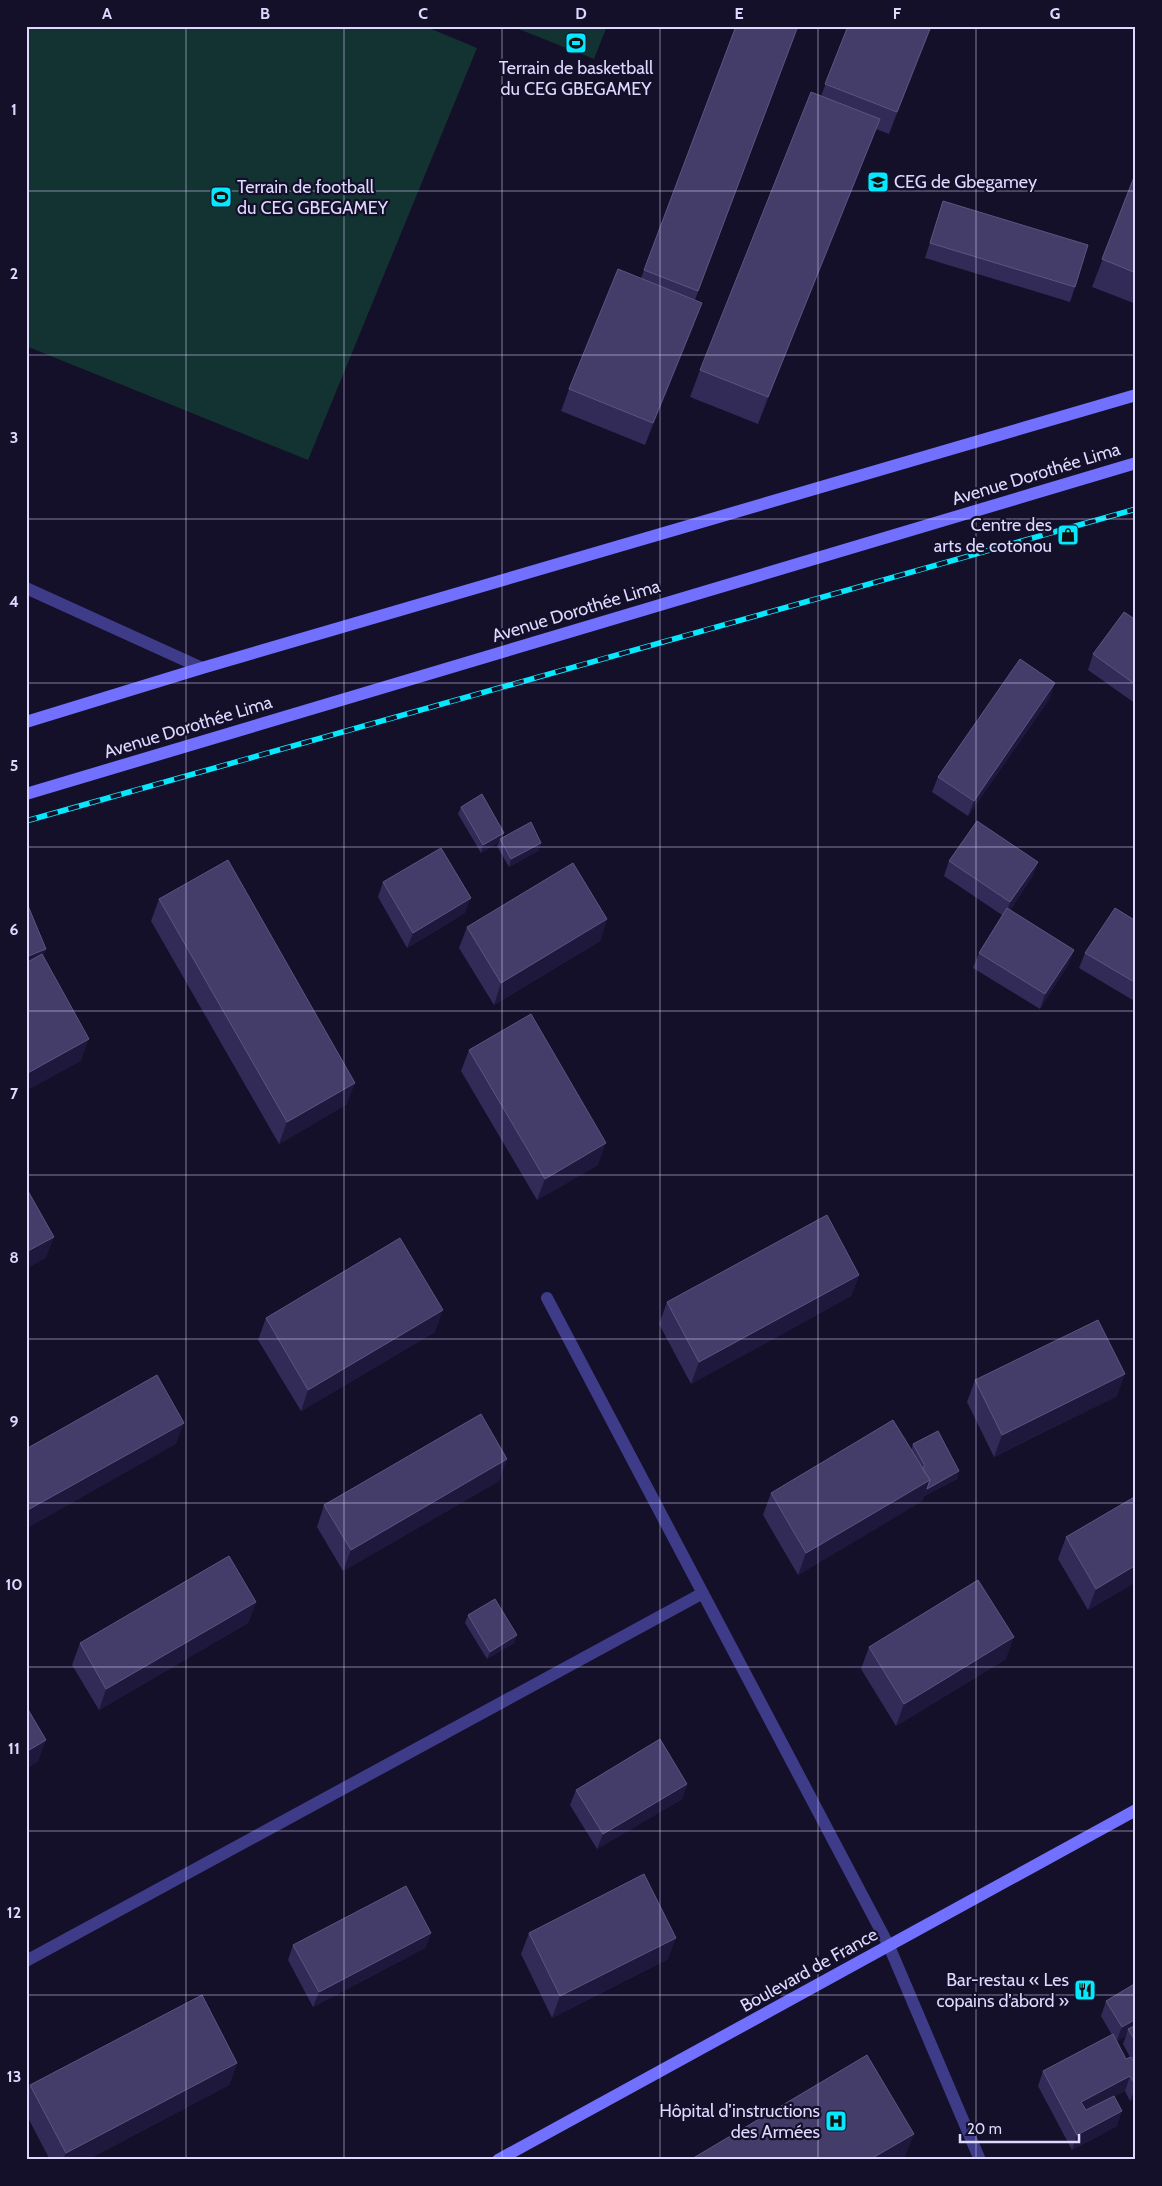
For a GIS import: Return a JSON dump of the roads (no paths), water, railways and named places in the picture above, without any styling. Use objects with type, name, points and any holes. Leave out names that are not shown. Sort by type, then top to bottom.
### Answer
[{"type":"main road","points":[[26,722],[202,668],[1136,395]]},
{"type":"main road","name":"Avenue Dorothée Lima","points":[[26,794],[1136,463]]},
{"type":"main road","name":"Boulevard de France","points":[[498,2160],[1136,1810]]},
{"type":"street","points":[[26,588],[202,668]]},
{"type":"street","points":[[548,1298],[889,1946],[980,2160]]},
{"type":"street","points":[[26,1961],[703,1593]]},
{"type":"railway","points":[[26,821],[1136,509]]},
{"type":"place","name":"Terrain de basketball du CEG GBEGAMEY","points":[[576,43]]},
{"type":"place","name":"CEG de Gbegamey","points":[[878,182]]},
{"type":"place","name":"Terrain de football du CEG GBEGAMEY","points":[[221,197]]},
{"type":"place","name":"Centre des arts de cotonou","points":[[1068,535]]},
{"type":"place","name":"Bar-restau « Les copains d’abord »","points":[[1085,1990]]},
{"type":"place","name":"Hôpital d'instructions des Armées","points":[[836,2121]]}]
